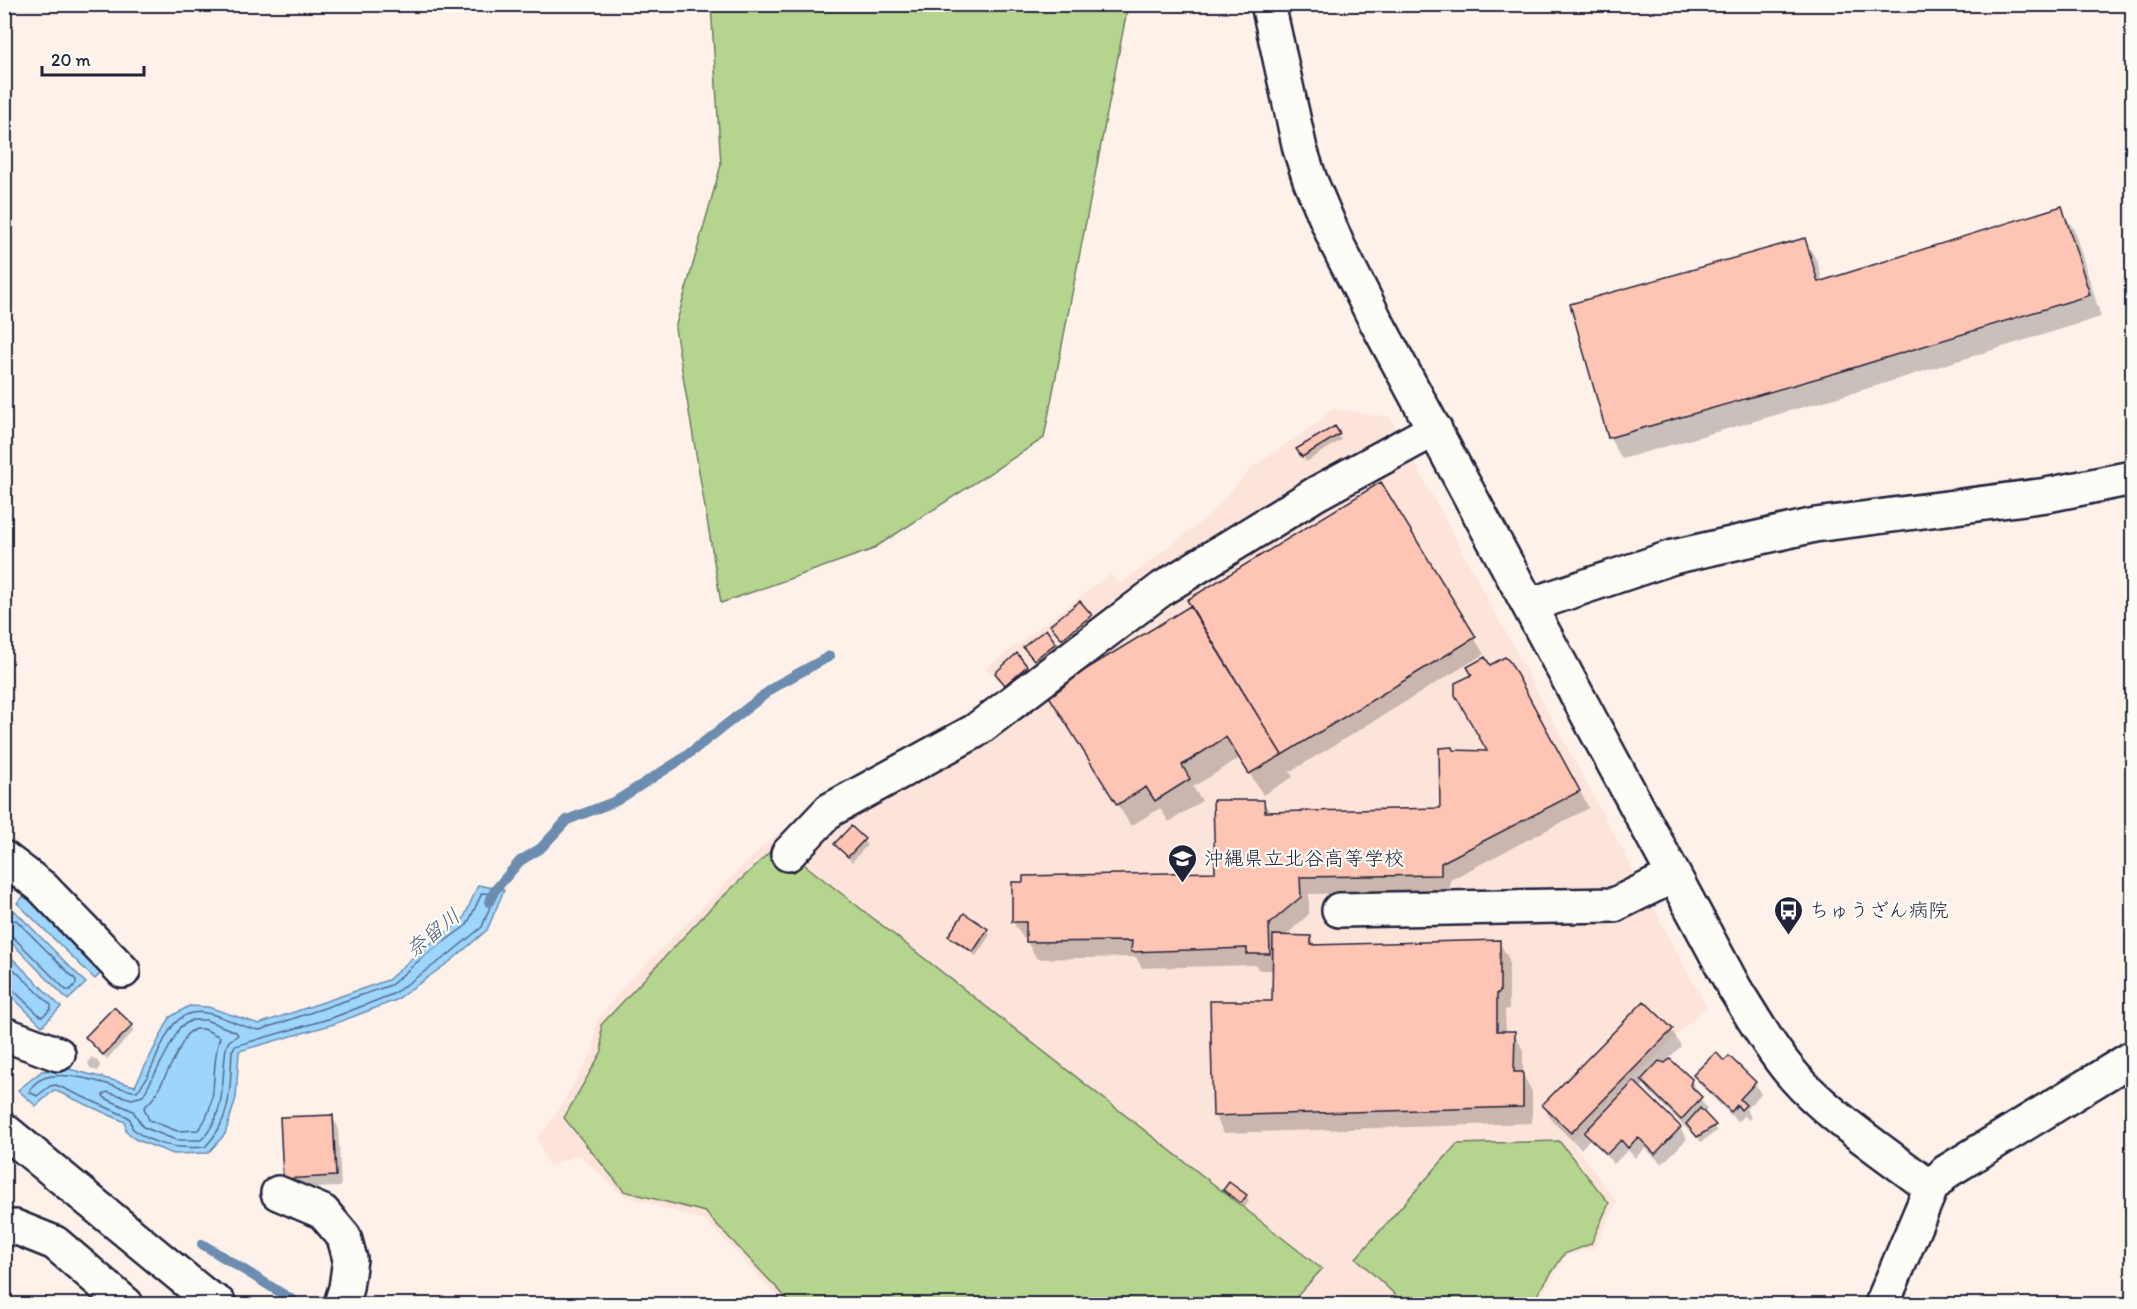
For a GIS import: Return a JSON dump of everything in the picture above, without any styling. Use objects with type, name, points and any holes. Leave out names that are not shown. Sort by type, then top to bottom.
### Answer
[{"type":"street","points":[[1268,4],[1300,149],[1310,180],[1337,244],[1735,989],[1774,1052],[1803,1086],[1832,1112],[1931,1188]]},
{"type":"street","points":[[788,854],[830,810],[975,730],[1163,588],[1317,493],[1435,429]]},
{"type":"street","points":[[1530,605],[1673,557],[1815,525],[2047,495],[2133,478]]},
{"type":"street","points":[[4,858],[42,887],[123,971]]},
{"type":"street","points":[[1339,910],[1614,904],[1673,876]]},
{"type":"street","points":[[4,1034],[58,1054]]},
{"type":"street","points":[[1882,1305],[1931,1188],[1947,1172],[2133,1058]]},
{"type":"street","points":[[4,1130],[219,1305]]},
{"type":"street","points":[[278,1193],[323,1212],[344,1237],[350,1259],[341,1305]]},
{"type":"street","points":[[4,1229],[15,1227],[55,1243],[126,1305]]},
{"type":"shaded area","name":"沖縄県立北谷高等学校","points":[[1333,409],[1390,417],[1706,1006],[1572,1141],[1617,1202],[1594,1248],[1566,1256],[1536,1304],[785,1304],[706,1221],[624,1196],[579,1155],[549,1166],[537,1138],[556,1114],[594,1049],[596,1023],[620,990],[767,842],[822,803],[959,724],[1007,689],[986,668],[1110,574],[1120,584],[1205,519],[1254,466],[1313,426]]},
{"type":"green space","points":[[711,5],[1128,5],[1044,438],[871,550],[721,603],[675,328],[721,165]]},
{"type":"green space","points":[[778,844],[1322,1269],[1290,1304],[1265,1304],[1251,1301],[1199,1304],[792,1304],[705,1212],[624,1191],[564,1118],[602,1051],[601,1025],[708,911]]},
{"type":"green space","points":[[1559,1141],[1609,1203],[1591,1244],[1564,1254],[1531,1304],[1405,1304],[1356,1258],[1457,1144]]},
{"type":"water","points":[[478,885],[504,890],[487,930],[452,960],[396,1000],[334,1024],[239,1051],[236,1098],[225,1134],[208,1153],[173,1154],[135,1139],[126,1131],[125,1122],[54,1090],[36,1106],[18,1090],[42,1071],[69,1069],[135,1086],[170,1017],[189,1006],[208,1007],[259,1024],[388,980],[419,952],[463,920]]},
{"type":"water","points":[[29,891],[107,967],[95,979],[17,903]]},
{"type":"water","points":[[14,910],[86,983],[68,1000],[5,936],[5,919]]},
{"type":"water","points":[[5,951],[61,1007],[42,1026],[5,990]]},
{"type":"building","points":[[2062,206],[2090,295],[1843,371],[1608,438],[1570,304],[1805,238],[1818,282]]},
{"type":"building","points":[[1335,426],[1340,434],[1302,457],[1296,449]]},
{"type":"building","points":[[1381,482],[1476,637],[1282,755],[1187,600]]},
{"type":"building","points":[[1080,601],[1092,615],[1062,639],[1050,625]]},
{"type":"building","points":[[1190,606],[1282,755],[1249,774],[1226,737],[1182,765],[1190,779],[1155,801],[1146,787],[1117,805],[1047,693]]},
{"type":"building","points":[[1046,629],[1056,643],[1034,660],[1023,647]]},
{"type":"building","points":[[1017,653],[1027,666],[1005,685],[995,673]]},
{"type":"building","points":[[1485,657],[1490,665],[1505,657],[1510,662],[1580,791],[1441,863],[1441,875],[1300,877],[1301,897],[1269,924],[1270,954],[1247,954],[1247,948],[1131,952],[1132,941],[1026,942],[1026,922],[1012,922],[1012,882],[1023,882],[1023,876],[1215,872],[1213,800],[1264,800],[1265,812],[1440,808],[1439,748],[1452,747],[1453,750],[1487,751],[1455,695],[1455,683],[1472,675],[1467,667]]},
{"type":"building","points":[[851,826],[865,839],[848,857],[834,844]]},
{"type":"building","points":[[964,913],[988,929],[973,952],[948,936]]},
{"type":"building","points":[[1273,935],[1311,936],[1311,945],[1500,940],[1497,1031],[1515,1031],[1514,1072],[1523,1072],[1523,1107],[1213,1116],[1210,1001],[1272,1001]]},
{"type":"building","points":[[1644,1001],[1673,1029],[1571,1133],[1542,1105]]},
{"type":"building","points":[[114,1007],[133,1025],[103,1055],[85,1037]]},
{"type":"building","points":[[1716,1052],[1724,1061],[1729,1056],[1756,1082],[1740,1099],[1746,1105],[1741,1110],[1737,1105],[1731,1112],[1693,1075]]},
{"type":"building","points":[[1670,1059],[1692,1079],[1690,1085],[1702,1097],[1681,1120],[1641,1080],[1659,1061],[1665,1063]]},
{"type":"building","points":[[1634,1081],[1681,1127],[1655,1154],[1638,1137],[1628,1148],[1621,1140],[1607,1154],[1584,1133]]},
{"type":"building","points":[[1700,1108],[1716,1125],[1697,1137],[1686,1124]]},
{"type":"building","points":[[333,1115],[336,1176],[283,1179],[280,1117]]},
{"type":"building","points":[[1229,1182],[1247,1195],[1241,1203],[1223,1190]]},
{"type":"waterway","name":"奈留川","points":[[489,902],[495,890],[520,861],[541,848],[567,820],[616,801],[682,759],[777,685],[830,656]]},
{"type":"waterway","points":[[202,1244],[299,1304]]},
{"type":"place","name":"沖縄県立北谷高等学校","points":[[1183,884]]},
{"type":"place","name":"ちゅうざん病院","points":[[1788,936]]}]
